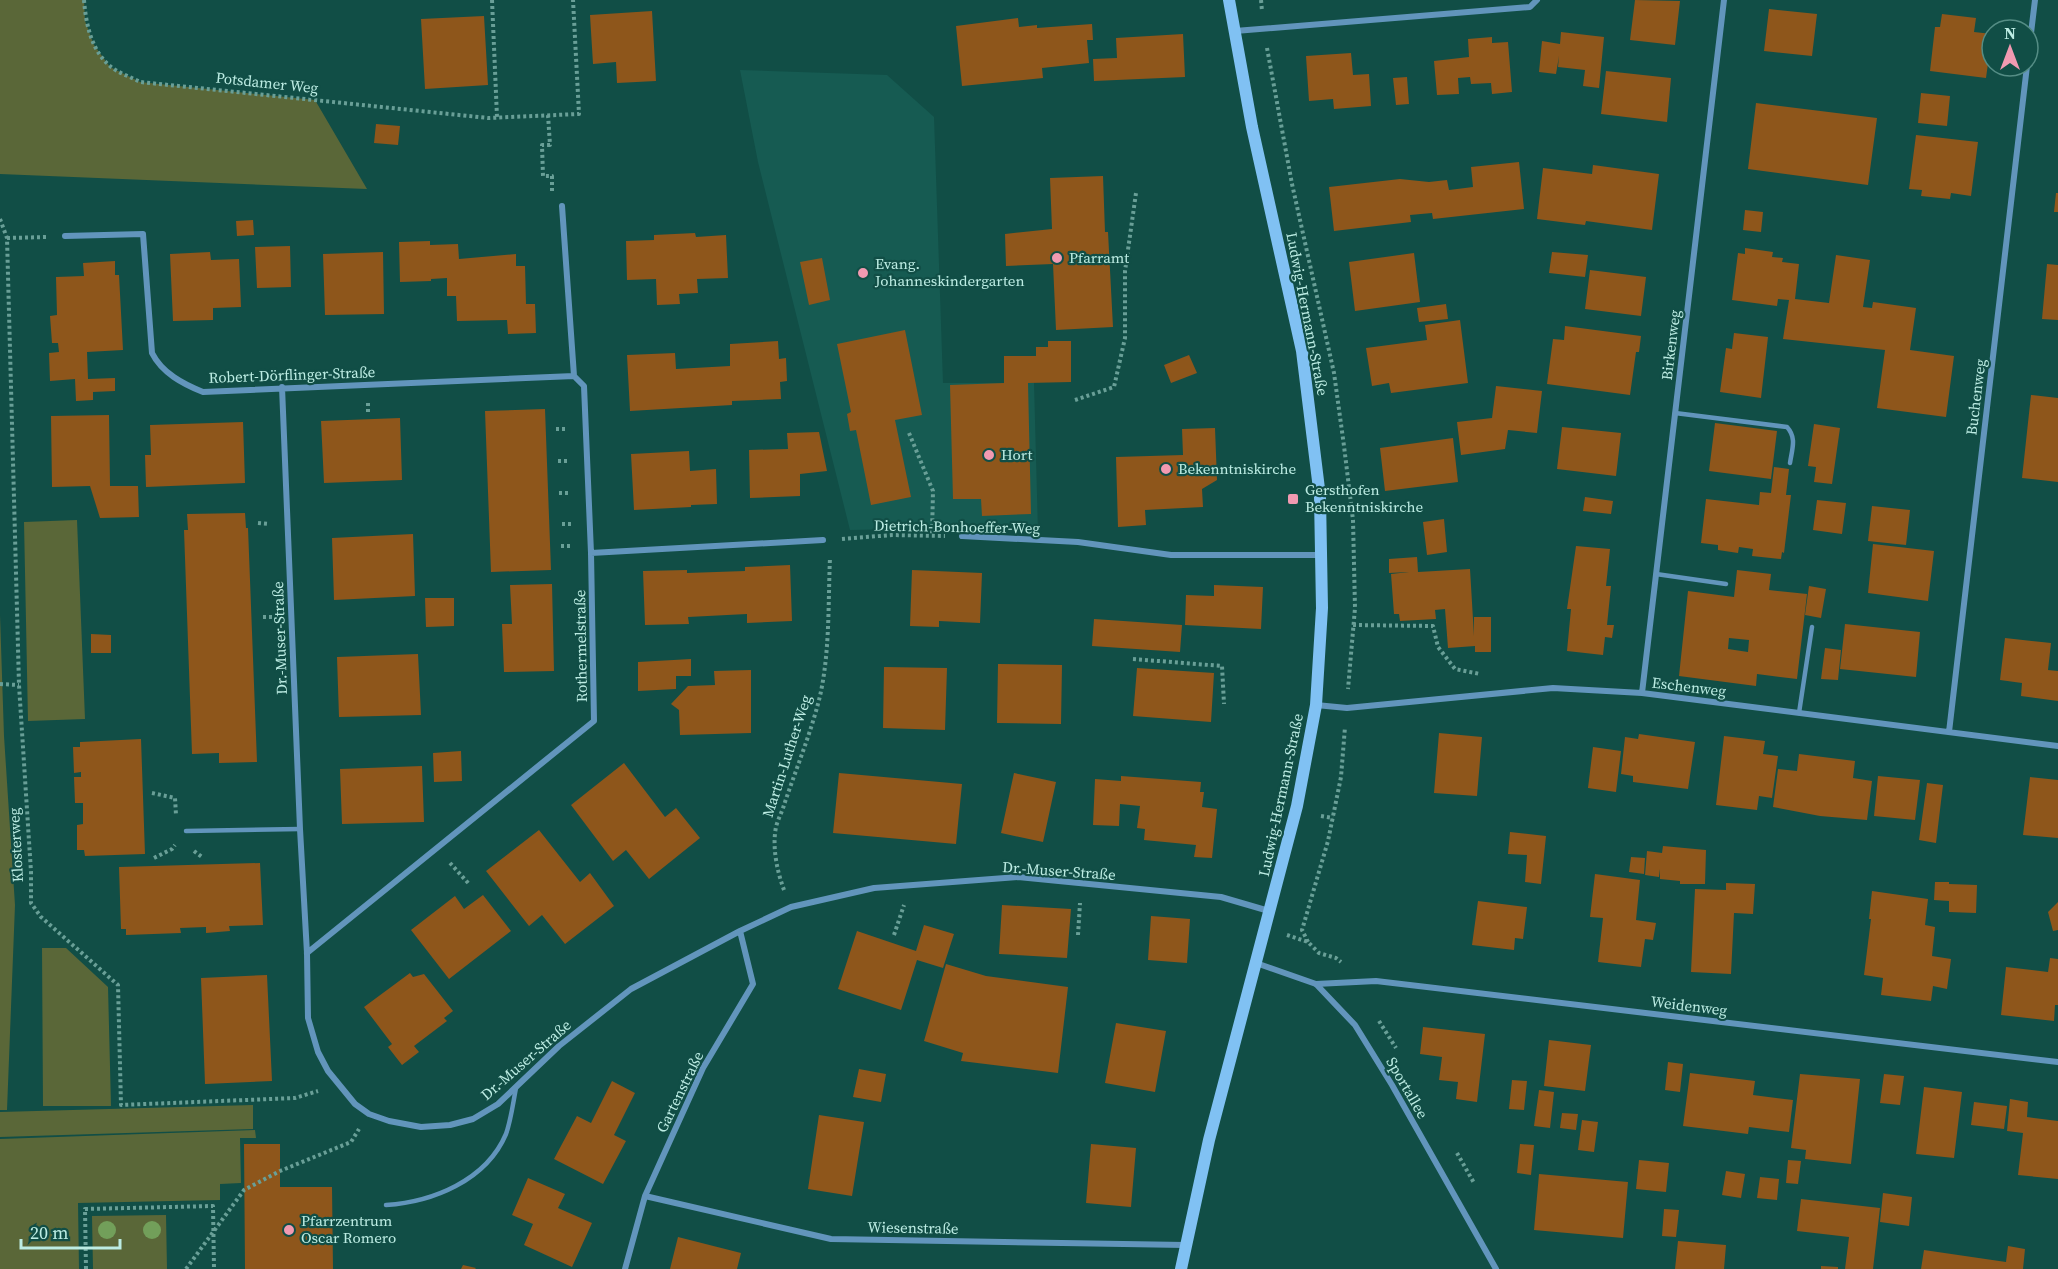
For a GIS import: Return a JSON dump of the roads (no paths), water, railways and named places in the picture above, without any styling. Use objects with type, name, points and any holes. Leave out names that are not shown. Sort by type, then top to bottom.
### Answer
[{"type":"street","name":"Ludwig-Hermann-Straße","points":[[1181,1269],[1209,1140],[1297,806],[1316,705],[1322,617],[1320,497],[1302,351],[1252,127],[1229,0]]},
{"type":"street","points":[[1235,31],[1530,7],[1537,0]]},
{"type":"street","name":"Birkenweg","points":[[1642,693],[1724,0]]},
{"type":"street","points":[[2033,18],[2035,0]]},
{"type":"street","name":"Buchenweg","points":[[1949,732],[2026,78]]},
{"type":"street","name":"Rothermelstraße","points":[[307,953],[594,721],[591,553],[584,386],[574,376],[562,206]]},
{"type":"street","name":"Robert-Dörflinger-Straße","points":[[65,236],[143,234],[152,353],[158,364],[187,385],[203,392],[574,376]]},
{"type":"street","name":"Dr.-Muser-Straße","points":[[282,387],[308,1018],[318,1052],[328,1071],[355,1104],[369,1114],[389,1121],[421,1127],[450,1125],[473,1119],[498,1104],[559,1046],[631,989],[740,931],[791,907],[874,888],[1018,877],[1221,897],[1270,911]]},
{"type":"street","name":"Dietrich-Bonhoeffer-Weg","points":[[962,536],[1078,542],[1171,555],[1322,555]]},
{"type":"street","points":[[591,553],[827,540]]},
{"type":"street","name":"Eschenweg","points":[[1316,705],[1347,708],[1553,688],[1642,693],[2058,746]]},
{"type":"street","name":"Gartenstraße","points":[[625,1269],[645,1196],[703,1068],[753,984],[740,931]]},
{"type":"street","name":"Sportallee","points":[[1256,963],[1316,984],[1355,1025],[1392,1085],[1496,1269]]},
{"type":"street","name":"Weidenweg","points":[[1316,984],[1386,982],[2058,1062]]},
{"type":"street","name":"Wiesenstraße","points":[[645,1196],[831,1239],[1185,1245]]},
{"type":"lane","points":[[1675,413],[1787,427],[1792,432],[1794,440],[1790,463]]},
{"type":"lane","points":[[1656,574],[1726,584]]},
{"type":"lane","points":[[1799,713],[1812,627]]},
{"type":"lane","points":[[186,831],[300,829]]},
{"type":"lane","points":[[386,1205],[408,1204],[431,1198],[477,1173],[505,1135],[516,1088]]},
{"type":"place","name":"Pfarramt","points":[[1057,258]]},
{"type":"place","name":"Evang. Johanneskindergarten","points":[[863,273]]},
{"type":"place","name":"Hort","points":[[989,455]]},
{"type":"place","name":"Bekenntniskirche","points":[[1166,469]]},
{"type":"place","name":"Gersthofen Bekenntniskirche","points":[[1293,499]]},
{"type":"place","name":"Pfarrzentrum Oscar Romero","points":[[289,1230]]}]
